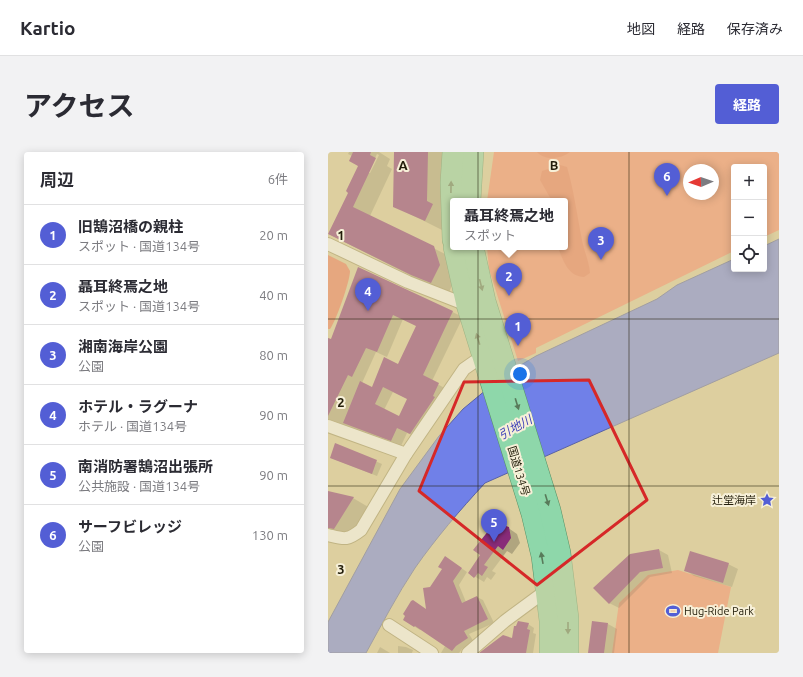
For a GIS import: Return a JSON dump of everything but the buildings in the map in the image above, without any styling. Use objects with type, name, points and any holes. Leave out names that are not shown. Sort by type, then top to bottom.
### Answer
[{"type":"highway","points":[[452,198],[453,152]]},
{"type":"highway","points":[[470,198],[473,152]]},
{"type":"highway","name":"国道134号","points":[[455,250],[467,305],[495,364],[527,466],[547,590],[550,621],[550,653]]},
{"type":"highway","name":"国道134号","points":[[474,250],[485,301],[495,364]]},
{"type":"highway","name":"国道134号","points":[[527,466],[550,510],[560,553],[568,618],[568,653]]},
{"type":"street","points":[[328,244],[408,282],[467,305]]},
{"type":"street","points":[[328,535],[345,539],[352,538],[361,530],[406,454],[456,377],[469,365],[495,364]]},
{"type":"street","points":[[328,426],[406,454]]},
{"type":"street","points":[[468,653],[505,621],[547,590]]},
{"type":"street","points":[[389,624],[432,653]]},
{"type":"highlighted area","points":[[589,380],[647,500],[537,585],[419,491],[464,382]]},
{"type":"shaded area","points":[[494,152],[779,152],[779,230],[767,236],[767,164],[731,164],[731,252],[536,348],[536,353],[518,361],[489,269],[487,250],[568,250],[568,198],[487,198]]},
{"type":"shaded area","points":[[537,152],[570,152],[562,156],[549,158],[540,155]]},
{"type":"shaded area","points":[[560,165],[567,167],[574,194],[583,244],[589,264],[590,273],[584,277],[570,271],[559,250],[568,250],[568,198],[550,198],[540,180],[542,171]]},
{"type":"shaded area","points":[[328,255],[346,264],[350,271],[342,301],[330,329],[328,329]]},
{"type":"shaded area","name":"Hug-Ride Park","points":[[678,570],[731,587],[718,653],[612,653],[619,603],[648,575]]},
{"type":"water","name":"引地川","points":[[779,239],[779,353],[485,483],[448,524],[415,568],[366,653],[328,653],[328,622],[400,489],[439,436],[463,409],[504,375],[536,356],[657,299],[677,285],[731,260],[731,272],[767,272],[767,245]]},
{"type":"place","name":"サーフビレッジ","points":[[667,196]]},
{"type":"place","name":"湘南海岸公園","points":[[601,260]]},
{"type":"place","name":"聶耳終焉之地","points":[[509,296]]},
{"type":"place","name":"ホテル・ラグーナ","points":[[368,311]]},
{"type":"place","name":"旧鵠沼橋の親柱","points":[[518,346]]},
{"type":"place","name":"辻堂海岸","points":[[767,500]]},
{"type":"place","name":"南消防署鵠沼出張所","points":[[494,542]]},
{"type":"place","name":"Hug-Ride Park","points":[[673,611]]}]
